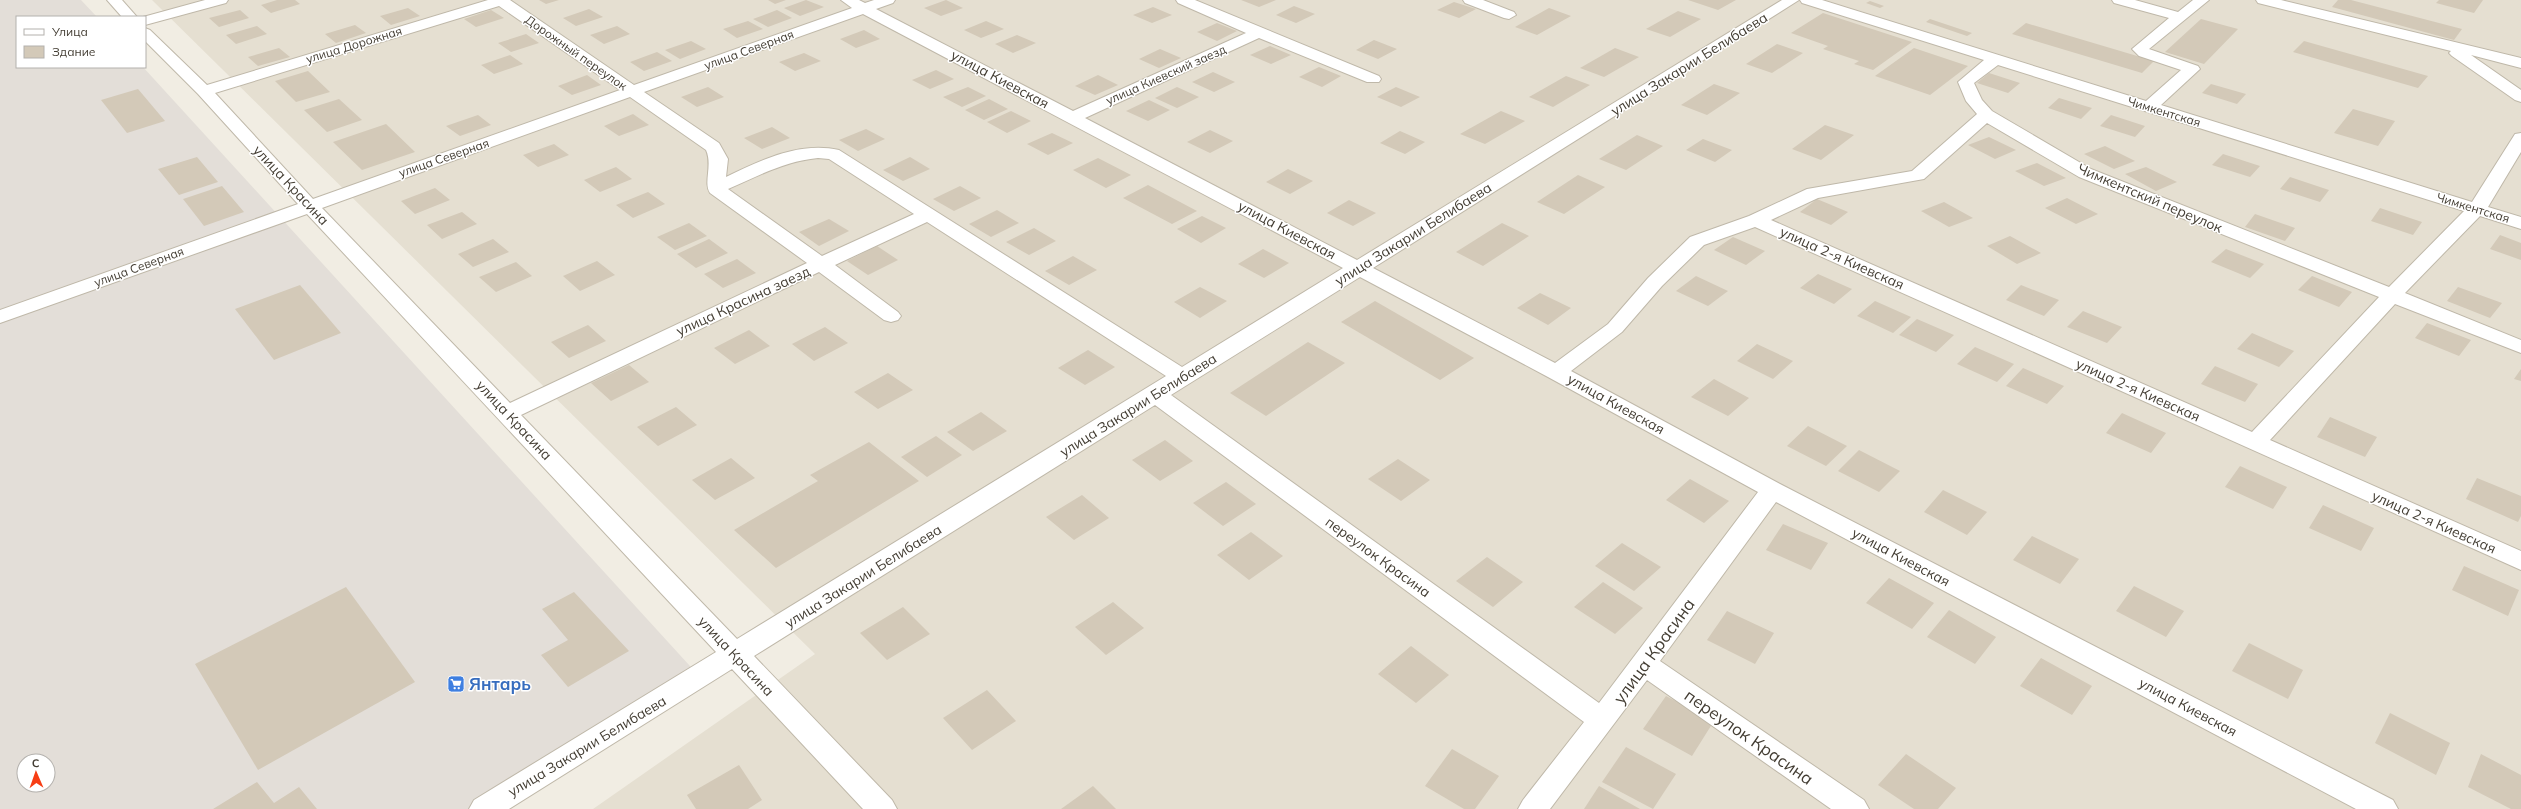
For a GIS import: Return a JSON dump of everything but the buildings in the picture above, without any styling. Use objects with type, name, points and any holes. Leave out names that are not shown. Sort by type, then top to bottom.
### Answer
[{"type":"street","points":[[114,0],[129,16]]},
{"type":"street","points":[[146,21],[221,0]]},
{"type":"street","name":"улица Дорожная","points":[[204,91],[502,0]]},
{"type":"street","name":"Дорожный переулок","points":[[502,0],[632,92]]},
{"type":"street","name":"улица Северная","points":[[0,317],[632,92],[856,4],[888,0]]},
{"type":"street","points":[[1183,0],[1259,33],[1373,79]]},
{"type":"street","points":[[1470,0],[1509,15]]},
{"type":"street","name":"улица Закарии Белибаева","points":[[484,809],[736,655],[1154,394],[1792,0]]},
{"type":"street","name":"Чимкентская","points":[[1807,0],[2521,223]]},
{"type":"street","points":[[2119,0],[2181,17]]},
{"type":"street","points":[[2149,107],[2192,69],[2144,53],[2140,49],[2202,0]]},
{"type":"street","points":[[2263,0],[2446,46],[2521,63]]},
{"type":"street","name":"улица Киевская","points":[[856,4],[1074,117],[1556,372],[1772,490],[2383,809]]},
{"type":"street","name":"улица Красина","points":[[146,33],[204,91],[309,206],[508,412],[882,809]]},
{"type":"street","name":"улица Киевский заезд","points":[[1074,117],[1259,33]]},
{"type":"street","points":[[2446,46],[2521,97]]},
{"type":"street","name":"Чимкентский переулок","points":[[1995,59],[1966,82],[1974,101],[1986,115],[2085,173],[2521,347]]},
{"type":"street","points":[[632,92],[713,148],[719,159],[716,188],[799,153],[820,152],[833,154],[1182,377]]},
{"type":"street","points":[[1556,372],[1615,328],[1655,282],[1697,241],[1756,220],[1813,193],[1918,175],[1986,115]]},
{"type":"street","points":[[2255,442],[2391,296],[2477,209],[2521,138]]},
{"type":"street","name":"улица Красина заезд","points":[[508,412],[821,264],[716,188]]},
{"type":"street","points":[[891,316],[821,264],[927,215]]},
{"type":"street","name":"улица 2-я Киевская","points":[[1756,220],[2521,561]]},
{"type":"street","name":"переулок Красина","points":[[1154,394],[1602,720]]},
{"type":"street","name":"улица Красина","points":[[1533,809],[1644,664],[1772,490]]},
{"type":"street","name":"переулок Красина","points":[[1644,664],[1854,809]]},
{"type":"shaded area","points":[[0,0],[81,0],[96,16],[16,16],[16,68],[144,68],[700,677],[477,809],[0,809]]},
{"type":"shaded area","points":[[152,0],[2521,0],[2521,809],[593,809],[815,654]]},
{"type":"place","name":"Янтарь","points":[[456,684]]}]
